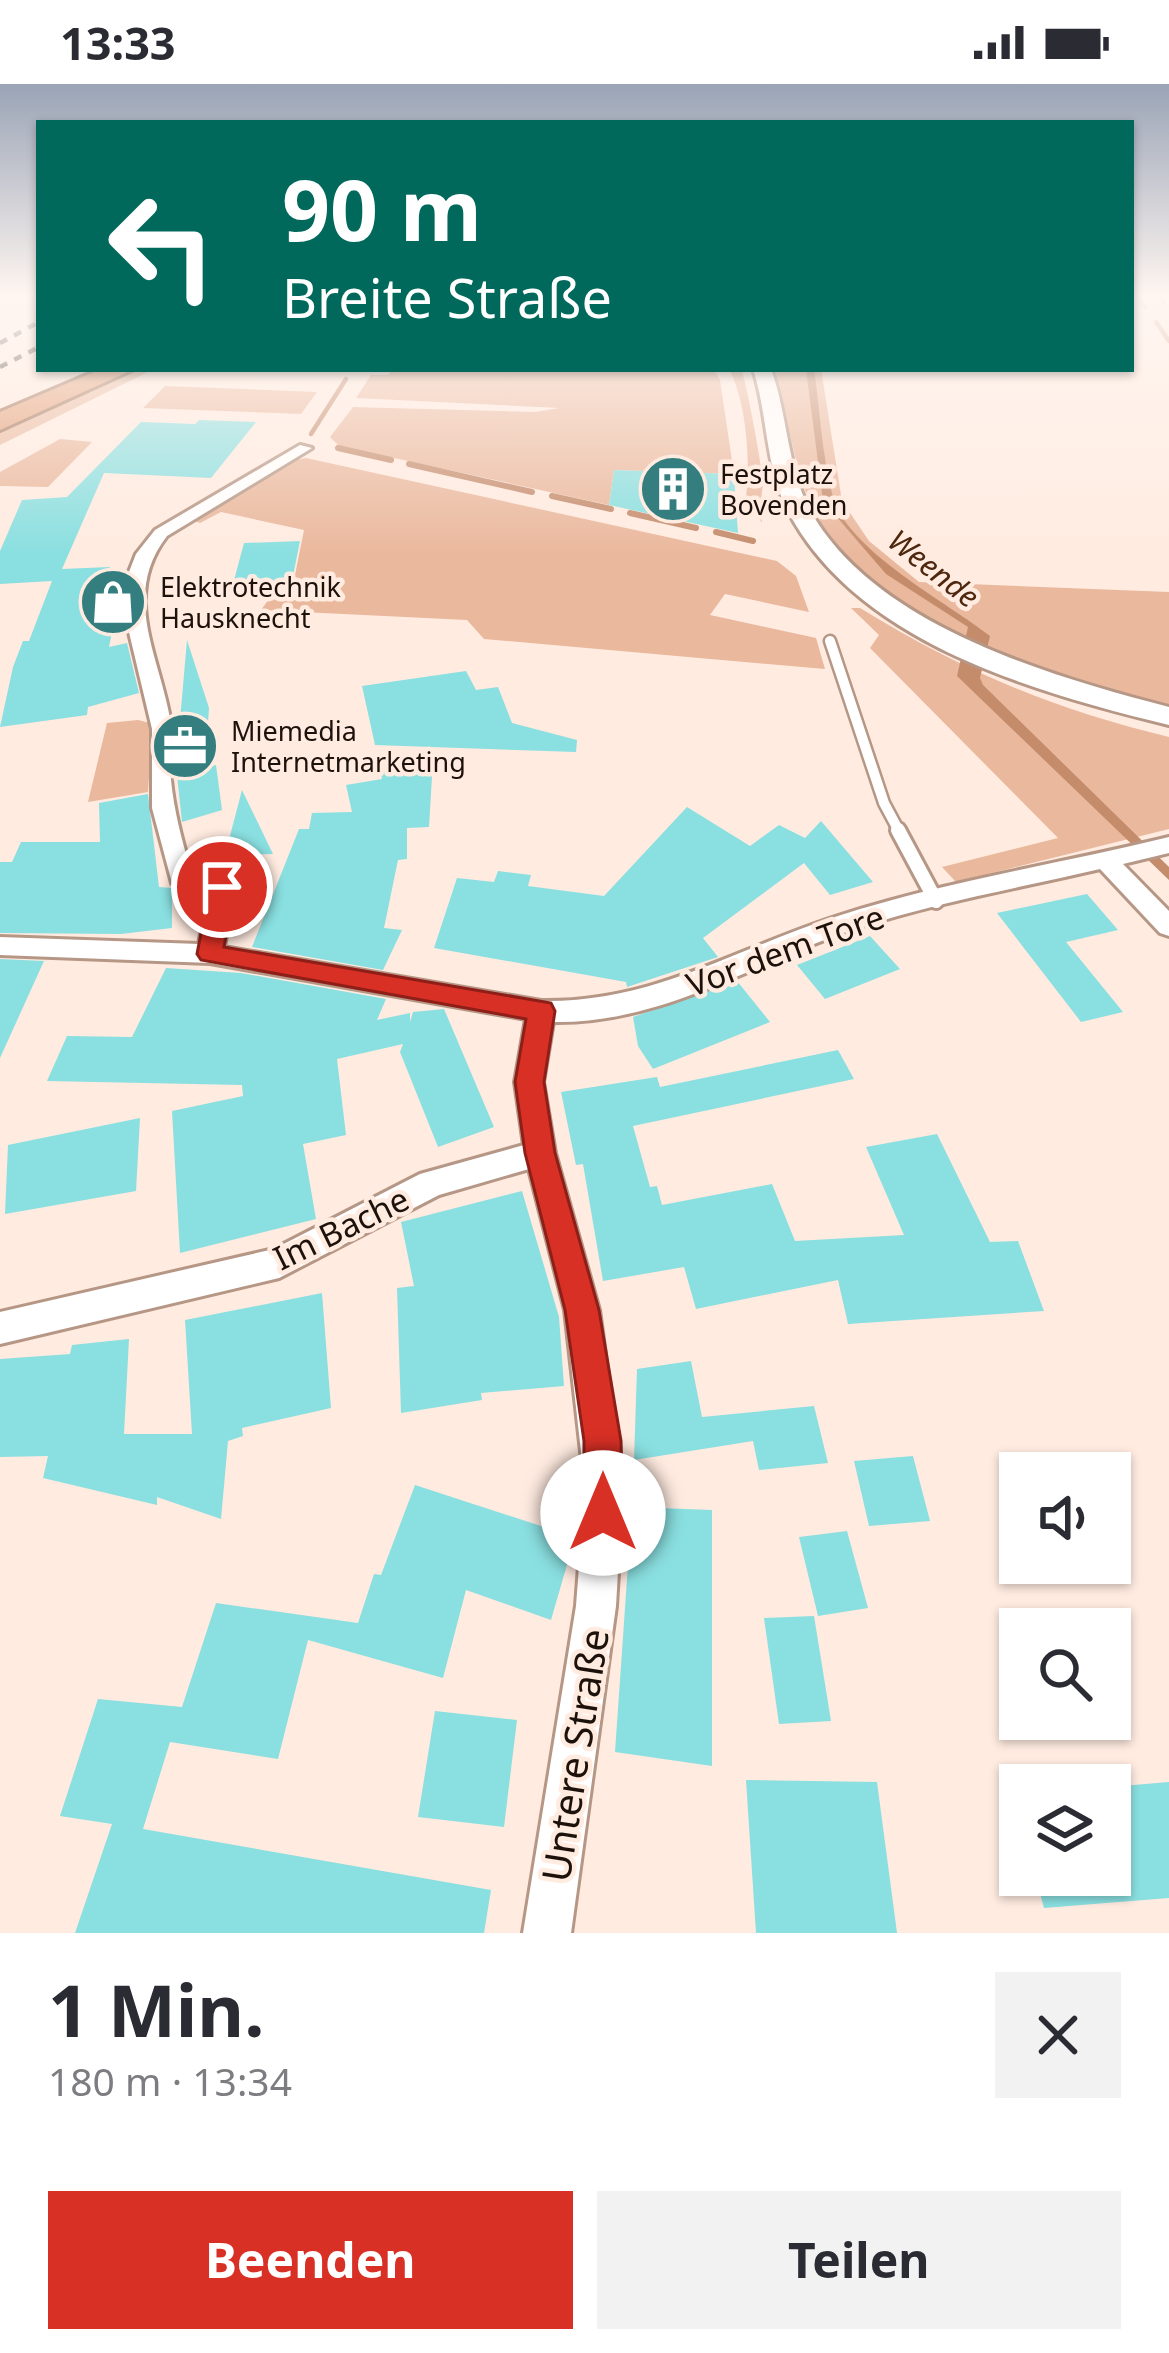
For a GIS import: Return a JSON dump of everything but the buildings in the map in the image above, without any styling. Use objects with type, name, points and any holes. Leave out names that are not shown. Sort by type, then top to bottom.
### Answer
[{"type":"highway","points":[[0,399],[31,383]]},
{"type":"highway","points":[[0,422],[89,383]]},
{"type":"main road","points":[[765,383],[785,476],[801,514],[829,551],[867,587],[926,626],[1011,668],[1096,698],[1169,716]]},
{"type":"street","points":[[210,954],[222,887],[181,877],[171,843],[159,764],[163,735],[134,616],[139,568],[145,549],[160,533],[305,448]]},
{"type":"street","name":"Vor dem Tore","points":[[0,946],[210,954],[541,1011],[577,1013],[624,1008],[831,927],[1168,845]]},
{"type":"street","points":[[1114,858],[1169,927]]},
{"type":"street","name":"Untere Straße","points":[[541,1011],[529,1082],[540,1153],[582,1310],[602,1441],[604,1487],[596,1606],[547,1933]]},
{"type":"street","name":"Im Bache","points":[[0,1328],[279,1263],[430,1184],[540,1153]]},
{"type":"lane","points":[[830,641],[884,803],[936,901]]},
{"type":"shaded area","points":[[107,383],[125,383],[0,445],[0,431]]},
{"type":"shaded area","points":[[366,383],[720,383],[734,474],[614,470],[609,505],[339,446],[330,437],[353,407],[535,412],[559,408],[356,398]]},
{"type":"shaded area","points":[[735,383],[745,383],[747,390],[763,478],[762,523],[746,497],[746,432]]},
{"type":"shaded area","points":[[777,383],[823,383],[842,501],[869,541],[919,582],[1169,592],[1169,705],[1075,680],[974,642],[882,589],[846,557],[818,519],[802,482]]},
{"type":"shaded area","points":[[808,383],[816,383],[826,466],[842,517],[878,556],[990,636],[980,678],[983,685],[1169,867],[1169,880],[957,676],[968,627],[886,574],[823,501]]},
{"type":"shaded area","points":[[165,386],[317,392],[301,414],[143,408]]},
{"type":"shaded area","points":[[60,439],[92,442],[48,487],[0,486],[0,472]]},
{"type":"shaded area","points":[[306,458],[777,561],[796,576],[809,612],[725,594],[710,615],[816,638],[825,669],[484,639],[467,620],[261,610],[275,591],[292,590],[304,530],[221,512],[200,523],[192,520],[291,461]]},
{"type":"shaded area","points":[[851,608],[860,608],[1008,685],[1086,714],[1169,737],[1169,829],[956,882],[942,867],[1058,838],[870,648],[879,635]]},
{"type":"shaded area","points":[[107,723],[150,723],[152,731],[148,792],[88,802]]},
{"type":"waterway","points":[[311,434],[343,383]]},
{"type":"waterway","points":[[338,448],[391,460]]},
{"type":"waterway","points":[[409,464],[532,492]]},
{"type":"waterway","points":[[552,496],[611,509]]},
{"type":"waterway","points":[[630,513],[696,528]]},
{"type":"waterway","points":[[716,532],[753,541]]},
{"type":"place","name":"Festplatz Bovenden","points":[[673,489]]},
{"type":"place","name":"Elektrotechnik Hausknecht","points":[[113,602]]},
{"type":"place","name":"Miemedia Internetmarketing","points":[[185,746]]},
{"type":"route","points":[[222,887],[210,954],[541,1011],[529,1082],[540,1153],[582,1310],[602,1441],[603,1513]]},
{"type":"water label","name":"Weende","points":[[934,568]]}]
